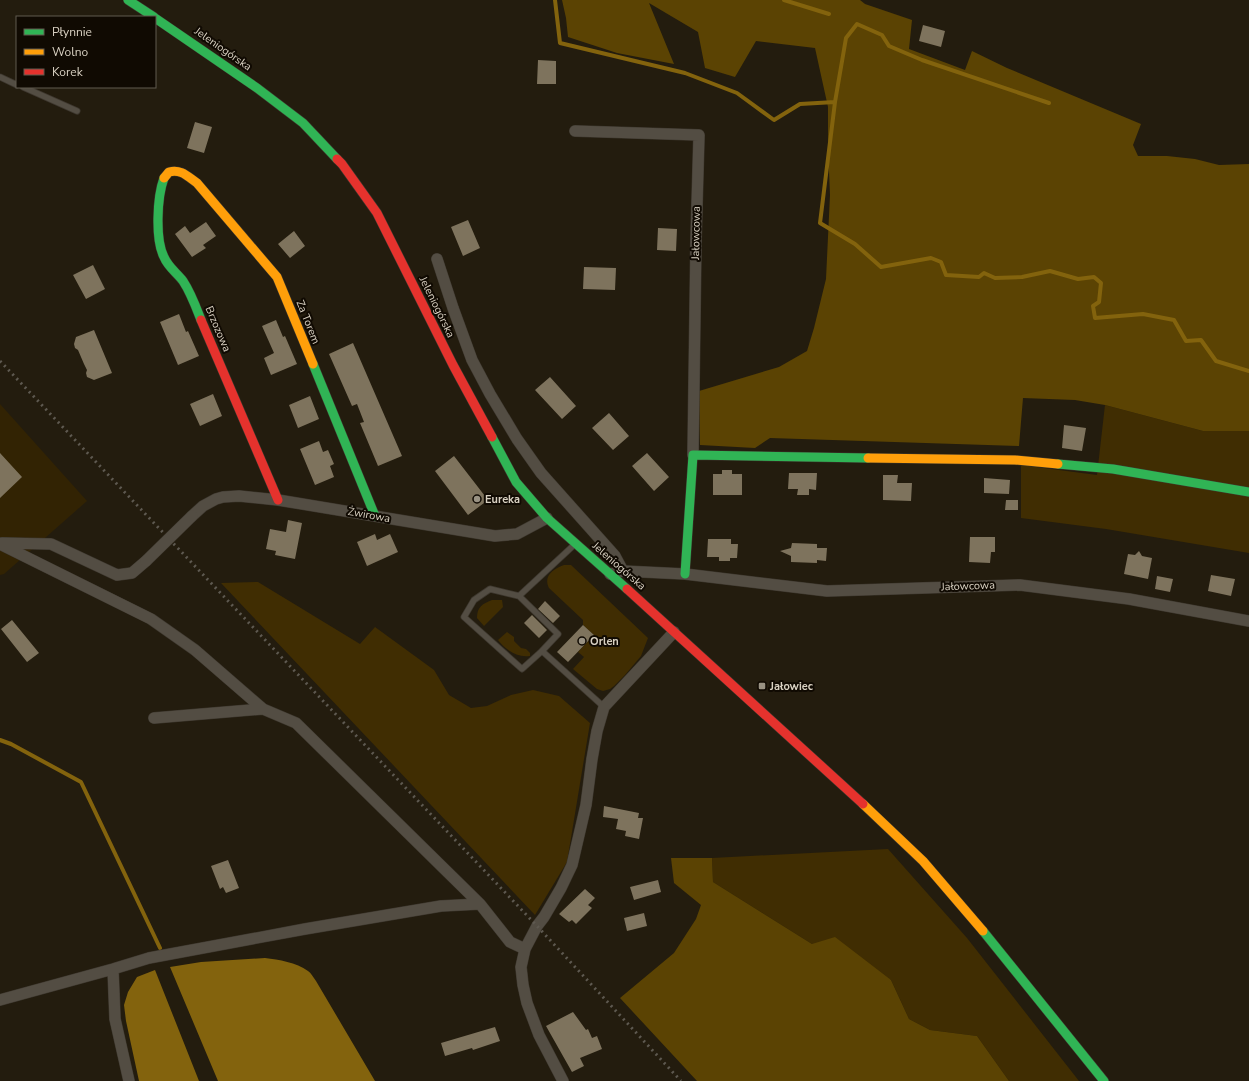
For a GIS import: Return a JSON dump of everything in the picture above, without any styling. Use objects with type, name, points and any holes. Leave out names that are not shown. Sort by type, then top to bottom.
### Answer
[{"type":"main road","name":"Jeleniogórska","points":[[128,0],[153,16]]},
{"type":"main road","name":"Jeleniogórska","points":[[156,18],[257,88],[303,123],[342,164],[377,213],[453,365],[516,482],[547,518],[649,608],[900,838],[974,920],[1104,1081]]},
{"type":"main road","name":"Brzozowa","points":[[172,171],[164,176],[159,200],[159,237],[162,254],[166,262],[187,287],[278,500]]},
{"type":"main road","name":"Za Torem","points":[[172,171],[185,173],[197,183],[277,278],[376,516]]},
{"type":"main road","points":[[693,455],[1015,460],[1113,469],[1249,492]]},
{"type":"main road","name":"Jałowcowa","points":[[685,574],[693,455]]},
{"type":"street","name":"Jałowcowa","points":[[575,131],[699,135],[693,455]]},
{"type":"street","points":[[437,259],[472,360],[490,394],[517,439],[541,473],[615,556],[623,571]]},
{"type":"street","name":"Żwirowa","points":[[0,543],[51,544],[117,575],[132,573],[192,516],[209,503],[223,497],[239,496],[278,500],[494,536],[517,534],[547,518]]},
{"type":"street","points":[[0,543],[151,619],[195,650],[263,709],[296,722],[480,904],[510,942],[525,949]]},
{"type":"street","name":"Jałowcowa","points":[[610,574],[623,571],[685,574],[827,591],[1020,585],[1129,599],[1249,621]]},
{"type":"street","points":[[562,1081],[539,1035],[527,1003],[521,967],[525,949],[537,926],[561,888],[572,865],[586,805],[592,759],[604,707],[674,632]]},
{"type":"street","points":[[154,718],[263,709]]},
{"type":"street","points":[[0,1000],[149,958],[305,929],[441,906],[480,904]]},
{"type":"street","points":[[113,969],[115,1018],[129,1081]]},
{"type":"lane","points":[[0,77],[16,84]]},
{"type":"lane","points":[[24,88],[77,111]]},
{"type":"lane","points":[[519,596],[575,543]]},
{"type":"lane","points":[[490,589],[519,596],[558,634],[522,669],[464,617],[474,600],[490,589]]},
{"type":"lane","points":[[542,651],[604,707]]},
{"type":"shaded area","points":[[562,0],[860,0],[865,4],[912,20],[909,49],[965,70],[972,51],[1007,68],[1141,124],[1133,145],[1138,156],[1167,156],[1195,159],[1219,165],[1249,164],[1249,431],[1203,431],[1105,405],[1075,400],[1023,398],[1019,446],[770,438],[755,448],[700,445],[699,391],[779,367],[807,351],[814,328],[826,279],[830,195],[828,107],[815,48],[756,41],[735,77],[705,68],[698,32],[649,3],[674,64],[617,53],[568,37]]},
{"type":"shaded area","points":[[0,404],[87,501],[4,574],[0,575]]},
{"type":"shaded area","points":[[1105,405],[1203,431],[1249,431],[1249,553],[1106,529],[1021,518],[1021,465],[1097,475]]},
{"type":"shaded area","points":[[564,565],[571,565],[648,638],[641,656],[625,675],[610,689],[603,691],[597,689],[573,669],[584,657],[578,652],[594,635],[583,625],[583,620],[549,588],[547,584],[550,574]]},
{"type":"shaded area","points":[[258,582],[360,644],[375,627],[434,670],[449,695],[471,708],[487,706],[511,695],[533,690],[559,696],[590,723],[567,862],[535,915],[221,583]]},
{"type":"shaded area","points":[[492,600],[502,600],[503,607],[484,626],[477,618],[478,611],[483,605]]},
{"type":"shaded area","points":[[507,632],[514,637],[514,641],[521,648],[526,649],[530,653],[530,656],[521,656],[516,654],[501,644],[498,640]]},
{"type":"shaded area","points":[[888,849],[967,938],[1079,1081],[1009,1081],[977,1036],[930,1030],[909,1019],[891,980],[812,944],[713,882],[712,858]]},
{"type":"shaded area","points":[[671,858],[712,858],[713,882],[812,944],[835,937],[891,980],[909,1019],[930,1030],[977,1036],[1009,1081],[697,1081],[620,998],[674,953],[696,919],[701,905],[674,883]]},
{"type":"shaded area","points":[[265,958],[293,963],[310,973],[375,1081],[218,1081],[170,967],[201,962]]},
{"type":"shaded area","points":[[155,970],[199,1081],[139,1081],[124,1005],[128,992],[137,977]]},
{"type":"building","points":[[923,25],[945,31],[941,47],[919,41]]},
{"type":"building","points":[[538,60],[556,61],[556,84],[537,84]]},
{"type":"building","points":[[195,122],[212,127],[204,153],[187,148]]},
{"type":"building","points":[[468,220],[480,248],[463,256],[451,227]]},
{"type":"building","points":[[206,222],[216,236],[203,245],[206,248],[192,257],[175,234],[185,226],[190,233]]},
{"type":"building","points":[[658,228],[677,229],[676,251],[657,250]]},
{"type":"building","points":[[294,231],[305,246],[290,258],[278,244]]},
{"type":"building","points":[[93,265],[105,289],[86,299],[73,275]]},
{"type":"building","points":[[584,267],[616,268],[615,290],[583,289]]},
{"type":"building","points":[[179,314],[186,332],[188,331],[199,356],[178,365],[160,322]]},
{"type":"building","points":[[276,320],[283,337],[285,336],[297,364],[271,375],[264,358],[274,353],[262,326]]},
{"type":"building","points":[[94,330],[112,373],[94,380],[87,377],[87,370],[74,344],[76,337]]},
{"type":"building","points":[[353,343],[402,456],[378,466],[360,423],[364,422],[357,404],[352,406],[329,354]]},
{"type":"building","points":[[550,377],[576,406],[562,419],[535,390]]},
{"type":"building","points":[[213,394],[222,416],[200,426],[190,404]]},
{"type":"building","points":[[310,396],[319,419],[298,428],[289,405]]},
{"type":"building","points":[[609,413],[629,436],[613,450],[592,428]]},
{"type":"building","points":[[1064,425],[1086,428],[1082,451],[1062,448]]},
{"type":"building","points":[[319,441],[323,452],[328,450],[334,464],[330,466],[334,477],[315,485],[300,449]]},
{"type":"building","points":[[0,453],[22,477],[0,498]]},
{"type":"building","points":[[647,453],[669,477],[654,491],[632,466]]},
{"type":"building","points":[[454,456],[488,500],[468,515],[435,471]]},
{"type":"building","points":[[722,470],[732,470],[732,474],[742,474],[742,495],[713,495],[713,474],[722,474]]},
{"type":"building","points":[[789,473],[817,473],[816,490],[809,489],[809,495],[797,495],[798,489],[788,489]]},
{"type":"building","points":[[883,475],[898,475],[897,483],[912,483],[911,501],[883,500]]},
{"type":"building","points":[[984,478],[1010,480],[1009,494],[984,493]]},
{"type":"building","points":[[1006,500],[1018,500],[1018,510],[1005,510]]},
{"type":"building","points":[[288,520],[302,523],[295,559],[275,555],[276,551],[266,549],[270,529],[286,532]]},
{"type":"building","points":[[375,534],[377,540],[390,534],[398,552],[367,566],[357,542]]},
{"type":"building","points":[[970,537],[995,537],[995,552],[991,552],[990,563],[969,562]]},
{"type":"building","points":[[708,539],[731,539],[731,544],[738,544],[737,558],[730,558],[730,561],[719,561],[719,557],[707,557]]},
{"type":"building","points":[[792,543],[817,544],[817,548],[827,548],[826,561],[817,560],[817,563],[791,562],[791,556],[780,551],[791,548]]},
{"type":"building","points":[[1139,551],[1142,556],[1152,558],[1148,579],[1124,574],[1128,554],[1135,555]]},
{"type":"building","points":[[1211,575],[1235,579],[1231,596],[1208,591]]},
{"type":"building","points":[[1157,576],[1173,579],[1170,592],[1155,589]]},
{"type":"building","points":[[545,601],[560,616],[553,623],[538,609]]},
{"type":"building","points":[[532,615],[547,630],[539,638],[524,623]]},
{"type":"building","points":[[12,620],[39,653],[27,662],[1,629]]},
{"type":"building","points":[[583,625],[594,635],[568,662],[557,652]]},
{"type":"building","points":[[604,806],[639,813],[638,818],[643,818],[639,839],[625,836],[626,831],[616,829],[618,819],[603,817]]},
{"type":"building","points":[[228,860],[239,888],[226,893],[223,887],[220,889],[211,866]]},
{"type":"building","points":[[658,880],[661,892],[634,900],[630,887]]},
{"type":"building","points":[[585,889],[595,898],[588,905],[592,908],[576,924],[572,920],[569,922],[559,914]]},
{"type":"building","points":[[644,913],[647,926],[627,931],[624,918]]},
{"type":"building","points":[[573,1012],[586,1030],[588,1029],[592,1038],[597,1036],[602,1049],[580,1058],[584,1066],[572,1072],[546,1026]]},
{"type":"building","points":[[495,1027],[500,1041],[473,1050],[472,1048],[445,1056],[441,1043]]},
{"type":"waterway","points":[[555,0],[560,43],[685,73],[737,93],[774,120],[800,104],[835,102],[820,223],[855,244],[881,267],[931,258],[941,262],[946,275],[979,277],[984,273],[995,278],[1022,277],[1050,271],[1078,279],[1094,277],[1101,283],[1099,302],[1093,306],[1095,318],[1143,314],[1174,320],[1186,341],[1201,340],[1216,361],[1249,371]]},
{"type":"waterway","points":[[784,0],[829,14]]},
{"type":"waterway","points":[[835,102],[846,38],[857,24],[882,35],[889,46],[922,60],[1049,103]]},
{"type":"waterway","points":[[0,740],[11,744],[81,782],[160,948]]},
{"type":"railway","points":[[0,361],[537,926],[681,1081]]},
{"type":"traffic: fast","points":[[128,0],[152,16]]},
{"type":"traffic: fast","points":[[156,19],[257,88],[303,123],[337,159]]},
{"type":"traffic: fast","points":[[164,178],[160,196],[158,218],[161,250],[168,264],[186,286],[201,320]]},
{"type":"traffic: fast","points":[[313,364],[375,516]]},
{"type":"traffic: fast","points":[[492,437],[516,482],[547,518],[627,589]]},
{"type":"traffic: fast","points":[[685,574],[693,455],[868,458]]},
{"type":"traffic: fast","points":[[1058,464],[1113,469],[1249,492]]},
{"type":"traffic: fast","points":[[983,931],[1104,1081]]},
{"type":"traffic: slow","points":[[164,178],[169,172],[177,171],[197,183],[277,277],[313,364]]},
{"type":"traffic: slow","points":[[868,458],[1015,460],[1058,464]]},
{"type":"traffic: slow","points":[[863,804],[923,861],[983,931]]},
{"type":"traffic: jam","points":[[337,159],[377,213],[453,365],[492,437]]},
{"type":"traffic: jam","points":[[201,320],[278,500]]},
{"type":"traffic: jam","points":[[627,589],[863,804]]},
{"type":"place","name":"Eureka","points":[[477,499]]},
{"type":"place","name":"Orlen","points":[[582,641]]},
{"type":"place","name":"Jałowiec","points":[[762,686]]}]
